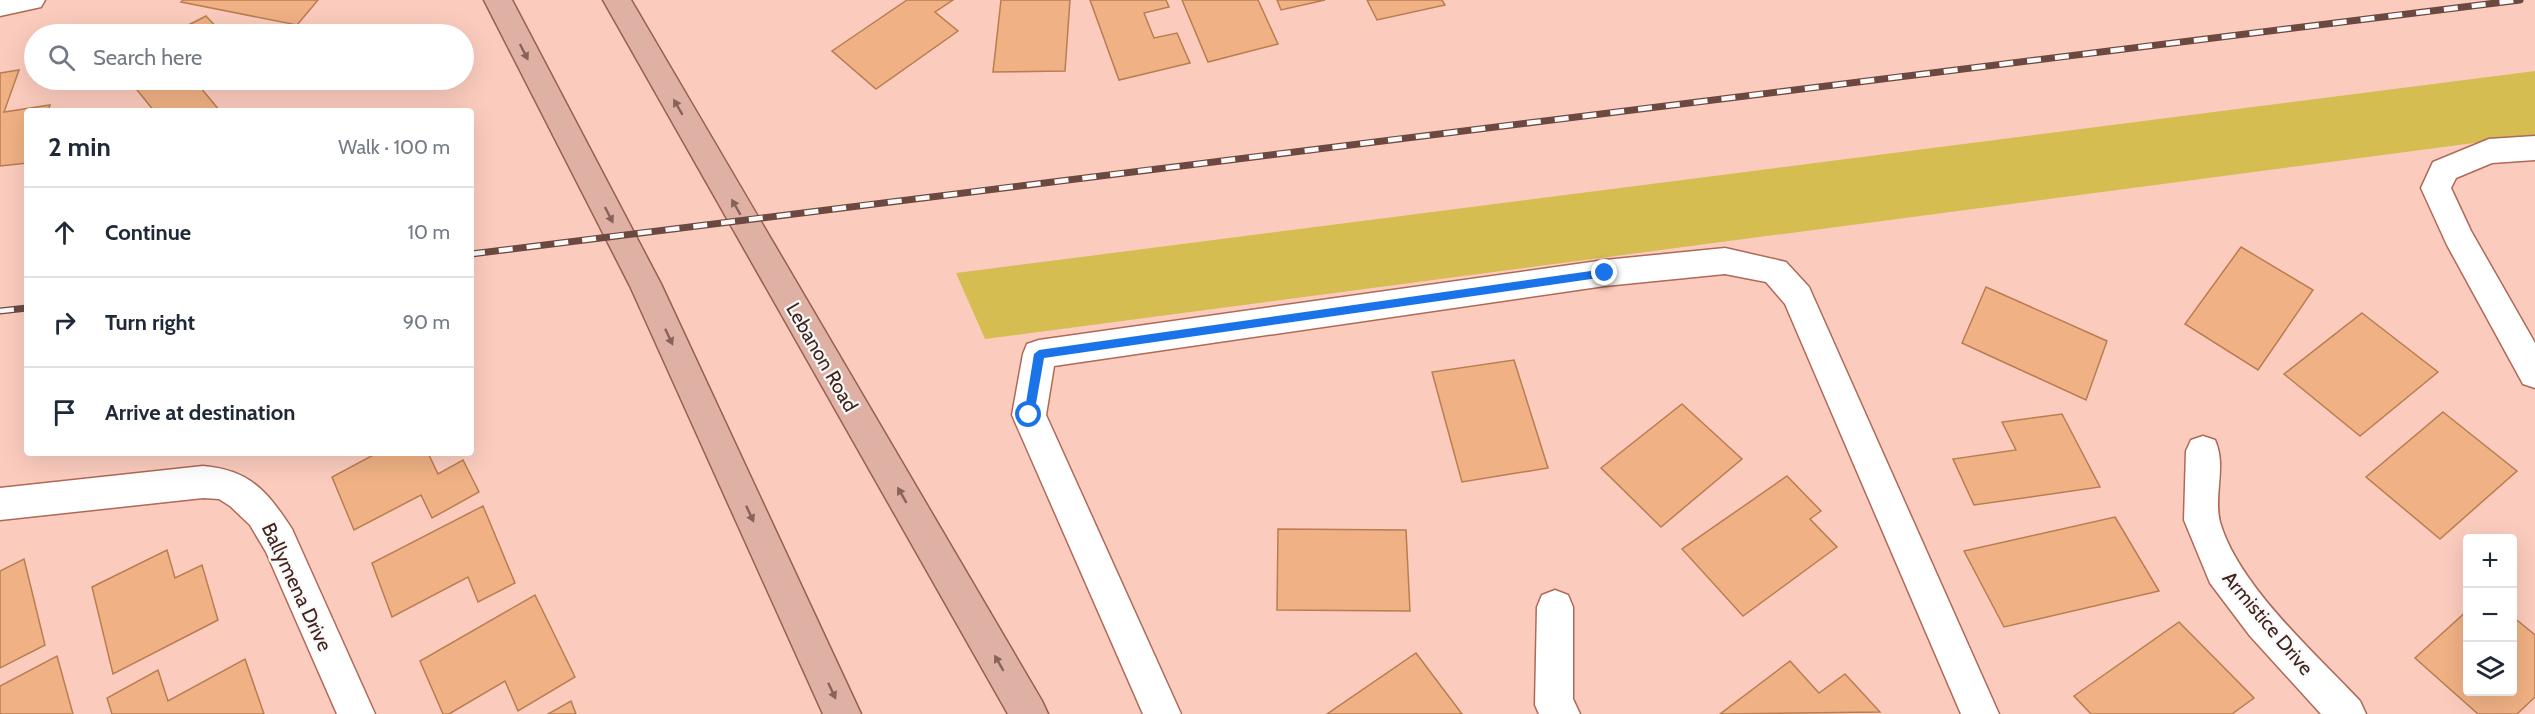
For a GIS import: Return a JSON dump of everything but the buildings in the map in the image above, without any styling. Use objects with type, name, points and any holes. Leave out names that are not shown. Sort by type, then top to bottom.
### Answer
[{"type":"main road","points":[[498,0],[645,284],[842,714]]},
{"type":"main road","name":"Lebanon Road","points":[[617,0],[1029,714]]},
{"type":"street","points":[[0,6],[31,0]]},
{"type":"street","points":[[2535,148],[2489,150],[2444,170],[2436,188],[2458,236],[2535,374]]},
{"type":"street","points":[[1162,714],[1029,415],[1039,354],[1605,273],[1725,261],[1775,271],[1798,296],[1980,714]]},
{"type":"street","name":"Armistice Drive","points":[[2203,451],[2202,520],[2223,571],[2263,624],[2347,714]]},
{"type":"street","name":"Ballymena Drive","points":[[0,504],[203,482],[225,484],[242,495],[262,514],[279,541],[356,714]]},
{"type":"street","points":[[1555,607],[1554,705],[1561,714]]},
{"type":"shaded area","points":[[2535,71],[2535,135],[985,339],[956,273]]},
{"type":"railway","points":[[474,254],[2520,0]]},
{"type":"railway","points":[[0,311],[24,308]]},
{"type":"route","points":[[1029,415],[1039,354],[1605,273]]}]
